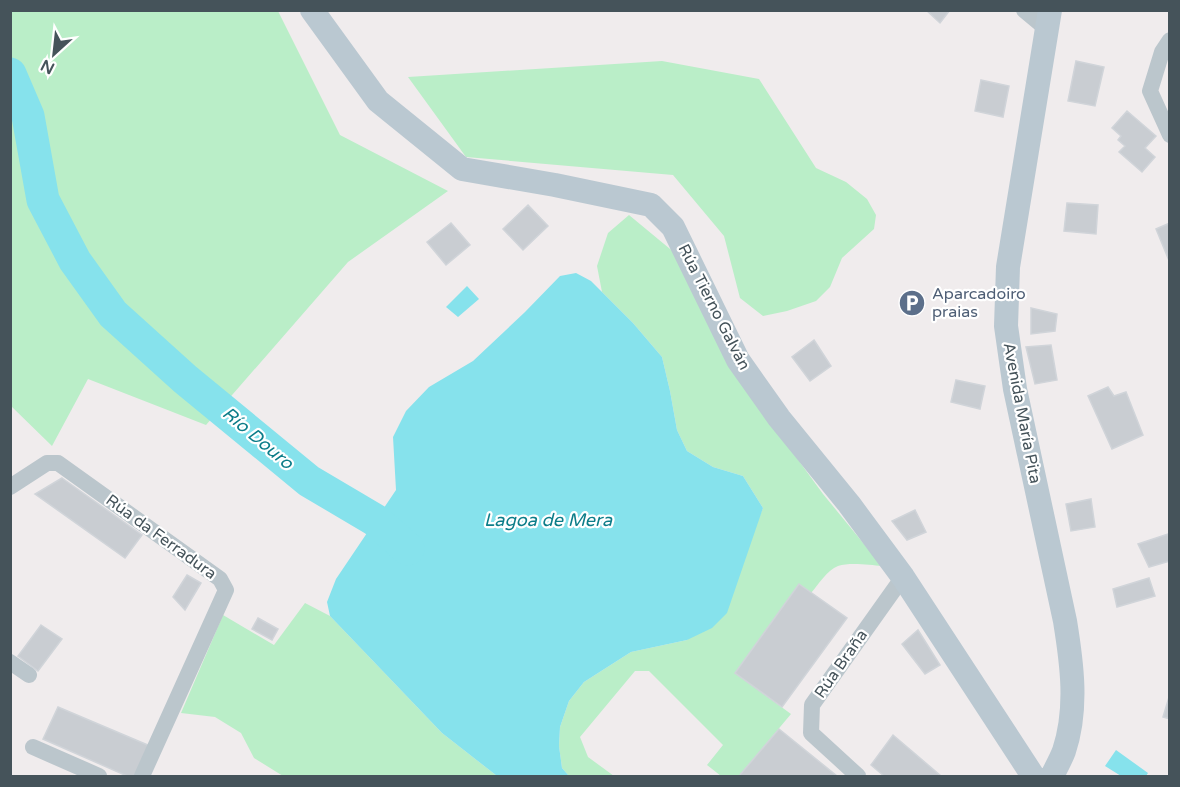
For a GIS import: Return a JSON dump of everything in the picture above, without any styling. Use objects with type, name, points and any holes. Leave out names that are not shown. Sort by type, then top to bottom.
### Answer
[{"type":"street","name":"Rúa Tierno Galván","points":[[312,10],[378,101],[462,169],[651,205],[673,227],[738,360],[779,418],[849,504],[903,577],[1033,777]]},
{"type":"street","points":[[1024,10],[1049,20]]},
{"type":"street","name":"Avenida María Pita","points":[[1049,20],[1008,267],[1006,326],[1015,389],[1071,655],[1073,692],[1070,722],[1064,750],[1053,777]]},
{"type":"street","points":[[1170,40],[1162,52],[1150,91],[1170,135]]},
{"type":"street","name":"Rúa da Ferradura","points":[[10,487],[47,463],[58,464],[220,579],[226,590],[142,777]]},
{"type":"street","name":"Rúa Braña","points":[[858,777],[811,733],[812,705],[903,577]]},
{"type":"street","points":[[10,663],[29,675]]},
{"type":"street","points":[[33,747],[99,777]]},
{"type":"green space","points":[[10,11],[278,11],[340,135],[448,191],[348,262],[206,425],[88,379],[52,446],[11,406]]},
{"type":"green space","points":[[662,61],[759,79],[816,168],[846,182],[867,199],[876,215],[874,229],[842,258],[830,287],[816,301],[763,316],[740,298],[724,236],[673,175],[466,157],[408,77]]},
{"type":"green space","points":[[629,215],[687,263],[756,402],[823,494],[882,566],[854,564],[838,566],[827,574],[811,593],[799,584],[735,673],[791,714],[739,776],[721,776],[707,765],[723,745],[649,671],[635,671],[580,737],[588,757],[614,776],[569,776],[562,768],[559,746],[560,727],[569,701],[584,682],[631,652],[687,640],[755,527],[763,508],[743,476],[713,467],[687,451],[677,430],[662,357],[602,292],[597,266],[608,233]]},
{"type":"green space","points":[[305,603],[330,616],[442,733],[497,776],[283,776],[254,758],[241,733],[215,717],[181,713],[223,615],[274,645]]},
{"type":"water","name":"Lagoa de Mera","points":[[576,273],[591,281],[633,323],[662,357],[677,430],[687,451],[713,467],[743,476],[763,508],[727,613],[712,628],[687,640],[631,652],[584,682],[569,701],[560,727],[559,746],[562,768],[569,776],[497,776],[442,733],[330,616],[327,602],[336,579],[396,490],[393,437],[406,411],[429,387],[473,361],[560,276]]},
{"type":"water","points":[[467,286],[479,299],[458,317],[446,307]]},
{"type":"water","points":[[1116,750],[1148,773],[1146,776],[1121,776],[1105,766]]},
{"type":"building","points":[[926,10],[950,10],[940,23]]},
{"type":"building","points":[[1076,61],[1104,67],[1095,106],[1068,101]]},
{"type":"building","points":[[981,80],[1009,86],[1003,117],[975,111]]},
{"type":"building","points":[[1127,111],[1156,136],[1145,148],[1155,157],[1142,172],[1119,152],[1125,146],[1118,140],[1121,136],[1112,128]]},
{"type":"building","points":[[1067,203],[1098,205],[1096,234],[1064,231]]},
{"type":"building","points":[[528,205],[548,226],[523,250],[503,229]]},
{"type":"building","points":[[451,223],[470,245],[446,265],[427,242]]},
{"type":"building","points":[[1170,223],[1170,263],[1156,229]]},
{"type":"building","points":[[1031,308],[1057,314],[1055,331],[1031,334]]},
{"type":"building","points":[[814,340],[831,366],[810,381],[792,357]]},
{"type":"building","points":[[1051,345],[1057,380],[1035,384],[1026,347]]},
{"type":"building","points":[[956,380],[985,386],[980,409],[951,402]]},
{"type":"building","points":[[1108,387],[1114,396],[1126,392],[1143,435],[1112,449],[1088,396]]},
{"type":"building","points":[[62,478],[142,535],[125,558],[35,494]]},
{"type":"building","points":[[1091,499],[1095,527],[1071,531],[1066,504]]},
{"type":"building","points":[[915,510],[926,532],[907,540],[892,521]]},
{"type":"building","points":[[1168,534],[1170,561],[1149,567],[1138,544]]},
{"type":"building","points":[[187,575],[201,583],[185,610],[173,597]]},
{"type":"building","points":[[1149,578],[1155,596],[1117,607],[1113,589]]},
{"type":"building","points":[[799,584],[847,618],[782,707],[735,673]]},
{"type":"building","points":[[258,618],[278,629],[272,640],[252,629]]},
{"type":"building","points":[[41,625],[62,639],[38,671],[18,656]]},
{"type":"building","points":[[918,630],[940,665],[925,674],[902,644]]},
{"type":"building","points":[[1170,694],[1170,719],[1163,717]]},
{"type":"building","points":[[58,707],[150,746],[137,776],[127,776],[43,739]]},
{"type":"building","points":[[779,729],[837,776],[739,776]]},
{"type":"building","points":[[893,735],[941,776],[884,776],[871,765]]},
{"type":"waterway","name":"Río Douro","points":[[10,74],[28,116],[43,200],[75,261],[113,314],[185,379],[309,481],[375,520],[408,549]]},
{"type":"place","name":"Aparcadoiro praias","points":[[912,303]]}]
